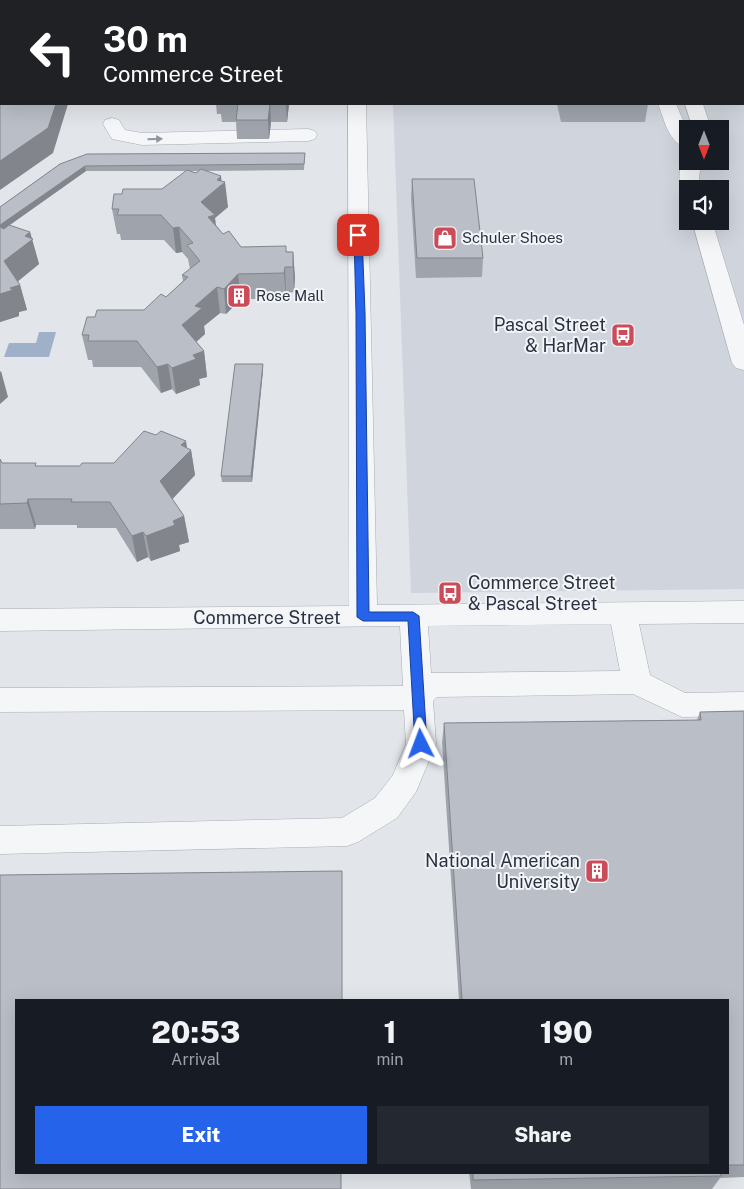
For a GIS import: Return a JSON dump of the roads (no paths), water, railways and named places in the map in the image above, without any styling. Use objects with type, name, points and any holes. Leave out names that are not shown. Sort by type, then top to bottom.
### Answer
[{"type":"street","points":[[357,105],[363,617]]},
{"type":"street","points":[[667,105],[679,134]]},
{"type":"street","points":[[694,105],[699,120]]},
{"type":"street","points":[[112,124],[119,135],[142,139],[308,135]]},
{"type":"street","points":[[705,230],[744,363]]},
{"type":"street","name":"Commerce Street","points":[[0,620],[744,612]]},
{"type":"street","points":[[623,613],[637,682]]},
{"type":"street","points":[[0,840],[347,832],[386,808],[405,783],[421,744],[413,616]]},
{"type":"street","points":[[0,700],[418,698],[430,685],[637,682],[682,705],[744,704]]},
{"type":"water","points":[[39,332],[56,332],[49,357],[4,357],[9,343],[36,343]]},
{"type":"place","name":"Schuler Shoes","points":[[445,238]]},
{"type":"place","name":"Rose Mall","points":[[239,296]]},
{"type":"place","name":"Pascal Street & HarMar","points":[[623,335]]},
{"type":"place","name":"Commerce Street & Pascal Street","points":[[450,593]]},
{"type":"place","name":"National American University","points":[[597,871]]}]
